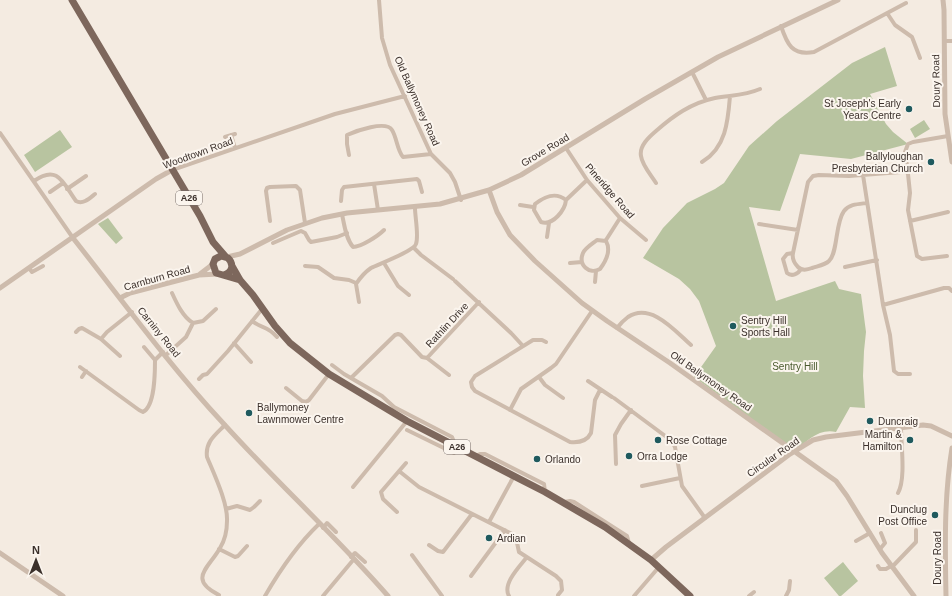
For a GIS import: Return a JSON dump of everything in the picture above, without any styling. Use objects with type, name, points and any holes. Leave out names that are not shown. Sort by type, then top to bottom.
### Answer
[{"type":"main road","name":"A26","points":[[72,0],[204,222],[213,242],[230,260],[240,280],[290,343],[328,374],[378,404],[407,421],[546,492],[629,544],[651,560],[690,596]]},
{"type":"main road","name":"A26","points":[[213,242],[214,270],[221,275]]},
{"type":"main road","points":[[213,263],[218,257],[227,257]]},
{"type":"main road","points":[[221,275],[230,272],[232,265]]},
{"type":"main road","points":[[221,275],[240,280]]},
{"type":"street","name":"Old Ballymoney Road","points":[[379,0],[382,38],[390,65],[431,154],[450,173],[455,182],[461,200]]},
{"type":"street","name":"Grove Road","points":[[227,257],[240,254],[304,223],[342,214],[414,208],[440,204],[461,200],[489,190],[521,175],[644,99],[718,57],[838,0]]},
{"type":"street","name":"Doury Road","points":[[943,0],[945,112],[952,162]]},
{"type":"street","points":[[781,26],[786,41],[793,50],[808,53],[814,52],[906,3]]},
{"type":"street","points":[[887,13],[895,25],[911,36],[920,58]]},
{"type":"street","points":[[944,41],[952,41]]},
{"type":"street","points":[[692,72],[706,100]]},
{"type":"street","points":[[656,183],[641,158],[641,151],[645,142],[650,136],[674,115],[684,109],[706,100],[746,95],[760,89]]},
{"type":"street","name":"Woodtown Road","points":[[0,288],[156,179],[172,170],[335,114],[405,96]]},
{"type":"street","points":[[702,162],[714,153],[727,126],[730,96]]},
{"type":"street","points":[[350,155],[347,144],[347,134],[381,125],[388,126],[392,130],[404,157],[431,154]]},
{"type":"street","name":"Carniny Road","points":[[0,132],[73,238],[204,403],[388,596]]},
{"type":"street","points":[[225,137],[233,135],[235,148]]},
{"type":"street","points":[[867,203],[851,206],[844,210],[838,229],[833,254],[830,260],[825,264],[808,270],[801,269],[794,263],[793,253],[808,182],[813,176],[820,174],[849,176],[901,172],[907,166],[905,152],[908,144],[948,136]]},
{"type":"street","name":"Pineridge Road","points":[[566,148],[587,180],[620,218],[646,240]]},
{"type":"street","points":[[905,169],[909,180],[910,195],[908,210],[918,258],[923,259],[947,256]]},
{"type":"street","points":[[34,181],[43,175],[49,174],[58,177],[79,203],[82,203],[95,194]]},
{"type":"street","points":[[863,175],[883,305],[890,335],[894,371],[898,374],[910,374]]},
{"type":"street","points":[[67,189],[86,176]]},
{"type":"street","points":[[341,201],[342,190],[344,187],[416,179],[419,181],[422,192]]},
{"type":"street","points":[[533,207],[540,221],[548,223],[553,221],[558,216],[566,200],[587,180]]},
{"type":"street","points":[[50,192],[63,183]]},
{"type":"street","points":[[374,184],[378,210]]},
{"type":"street","points":[[270,221],[266,191],[267,188],[296,186],[300,190],[304,223]]},
{"type":"street","name":"Old Ballymoney Road","points":[[489,190],[497,212],[510,235],[535,261],[592,311],[670,363],[795,451],[836,482],[847,496],[892,567],[914,596]]},
{"type":"street","points":[[533,207],[535,204],[548,196],[558,196],[566,200]]},
{"type":"street","points":[[520,205],[533,207]]},
{"type":"street","points":[[356,283],[369,270],[414,248],[417,241],[414,208]]},
{"type":"street","points":[[910,221],[948,212]]},
{"type":"street","points":[[342,214],[352,246],[356,247],[379,235],[384,230]]},
{"type":"street","points":[[606,240],[620,218]]},
{"type":"street","points":[[547,237],[548,223]]},
{"type":"street","points":[[759,224],[798,230]]},
{"type":"street","points":[[273,243],[301,231],[305,233],[311,242],[347,233]]},
{"type":"street","points":[[596,271],[586,269],[583,266],[583,254],[588,247],[597,240],[606,240]]},
{"type":"street","points":[[595,282],[596,271],[602,266],[608,253],[608,245],[606,240]]},
{"type":"street","name":"Rathlin Drive","points":[[414,248],[479,302],[512,333],[523,346]]},
{"type":"street","points":[[793,253],[787,254],[783,259],[787,273],[792,275],[799,273],[801,269]]},
{"type":"street","name":"Grove Road","points":[[232,265],[240,254]]},
{"type":"street","points":[[845,267],[877,260]]},
{"type":"street","points":[[570,263],[582,262]]},
{"type":"street","name":"Carnburn Road","points":[[199,275],[213,263]]},
{"type":"street","points":[[384,263],[398,286],[409,295]]},
{"type":"street","points":[[29,268],[32,272],[43,266]]},
{"type":"street","points":[[306,266],[318,267],[334,278],[356,283]]},
{"type":"street","name":"Carnburn Road","points":[[120,298],[130,293],[199,275],[221,275]]},
{"type":"street","points":[[356,283],[359,302]]},
{"type":"street","points":[[883,305],[945,287],[952,291]]},
{"type":"street","points":[[172,293],[188,319],[193,323],[203,322],[216,309]]},
{"type":"street","name":"Rathlin Drive","points":[[427,358],[479,302]]},
{"type":"street","points":[[199,379],[203,375],[207,374],[228,351],[262,309]]},
{"type":"street","points":[[510,410],[522,389],[556,364],[592,311]]},
{"type":"street","points":[[101,339],[107,332],[132,312]]},
{"type":"street","points":[[617,328],[630,316],[637,313],[647,313],[661,319],[691,344]]},
{"type":"street","points":[[252,321],[268,328],[277,337]]},
{"type":"street","points":[[155,360],[186,337],[193,323]]},
{"type":"street","points":[[76,332],[79,328],[82,328],[101,339],[120,356]]},
{"type":"street","name":"Rathlin Drive","points":[[351,378],[396,334],[401,335],[422,357],[427,358],[449,375]]},
{"type":"street","points":[[546,342],[536,340],[523,346],[475,376],[471,382],[472,387],[475,391],[570,442],[580,442],[587,439],[591,433],[595,400],[600,390]]},
{"type":"street","points":[[234,343],[251,362]]},
{"type":"street","points":[[80,366],[143,412],[146,410],[150,402],[154,381],[155,360],[144,347]]},
{"type":"street","points":[[332,365],[382,396],[394,407],[452,437],[455,446],[454,453],[407,430]]},
{"type":"street","points":[[82,377],[86,371]]},
{"type":"street","points":[[286,388],[302,401],[306,402],[328,374]]},
{"type":"street","points":[[539,377],[545,385],[563,398]]},
{"type":"street","points":[[588,381],[631,410],[672,441],[675,447],[683,489],[705,518]]},
{"type":"street","points":[[378,404],[382,396]]},
{"type":"street","points":[[616,464],[615,435],[631,410]]},
{"type":"street","points":[[353,487],[407,421]]},
{"type":"street","name":"Circular Road","points":[[651,560],[666,547],[795,451],[813,440],[923,424],[931,426],[952,436]]},
{"type":"street","points":[[219,596],[207,588],[203,577],[205,569],[224,540],[227,520],[226,509],[207,457],[206,450],[209,441],[225,425]]},
{"type":"street","points":[[898,493],[902,486],[903,478],[901,427]]},
{"type":"street","name":"Doury Road","points":[[946,596],[945,550],[949,516],[947,489],[952,448]]},
{"type":"street","points":[[475,456],[485,454],[544,484],[546,492]]},
{"type":"street","points":[[397,512],[383,499],[381,493],[406,463]]},
{"type":"street","points":[[399,471],[419,487],[516,536],[518,552],[559,578],[562,588],[558,595]]},
{"type":"street","points":[[490,522],[514,476]]},
{"type":"street","points":[[642,486],[680,478]]},
{"type":"street","points":[[226,509],[237,506],[250,510],[260,501]]},
{"type":"street","points":[[429,545],[438,551],[443,552],[472,514]]},
{"type":"street","name":"Carniny Road","points":[[321,526],[327,523],[336,532]]},
{"type":"street","points":[[265,596],[292,554],[306,537],[321,526]]},
{"type":"street","points":[[471,576],[505,530]]},
{"type":"street","points":[[878,566],[884,570],[892,567],[916,542],[916,530]]},
{"type":"street","points":[[856,541],[870,533]]},
{"type":"street","points":[[880,549],[885,543],[881,533]]},
{"type":"street","points":[[219,549],[235,557],[244,551],[247,546]]},
{"type":"street","points":[[0,553],[63,596]]},
{"type":"street","name":"Carniny Road","points":[[352,558],[355,553],[365,562]]},
{"type":"street","points":[[412,554],[442,596]]},
{"type":"street","points":[[509,596],[506,591],[508,584],[527,557]]},
{"type":"street","points":[[323,596],[352,558]]},
{"type":"street","points":[[634,596],[659,567]]},
{"type":"street","points":[[786,596],[789,590],[790,580]]},
{"type":"street","points":[[749,596],[754,592]]},
{"type":"green space","name":"Sentry Hill","points":[[885,47],[897,86],[870,94],[886,124],[893,132],[908,144],[851,159],[800,154],[780,211],[749,207],[776,301],[835,281],[839,289],[861,294],[866,332],[863,376],[865,408],[850,407],[836,432],[824,432],[814,436],[795,451],[694,377],[716,346],[699,301],[690,289],[679,279],[643,258],[663,228],[687,203],[724,183],[749,146],[777,121],[852,63]]},
{"type":"green space","points":[[924,120],[930,129],[915,138],[910,129]]},
{"type":"green space","points":[[60,130],[72,147],[35,172],[24,155]]},
{"type":"green space","points":[[108,218],[123,238],[116,244],[98,224]]},
{"type":"green space","points":[[843,562],[858,581],[841,596],[839,596],[824,578]]},
{"type":"place","name":"St Joseph's Early Years Centre","points":[[909,109]]},
{"type":"place","name":"Ballyloughan Presbyterian Church","points":[[931,162]]},
{"type":"place","name":"Sentry Hill Sports Hall","points":[[733,326]]},
{"type":"place","name":"Ballymoney Lawnmower Centre","points":[[249,413]]},
{"type":"place","name":"Duncraig","points":[[870,421]]},
{"type":"place","name":"Rose Cottage","points":[[658,440]]},
{"type":"place","name":"Martin & Hamilton","points":[[910,440]]},
{"type":"place","name":"Orra Lodge","points":[[629,456]]},
{"type":"place","name":"Orlando","points":[[537,459]]},
{"type":"place","name":"Dunclug Post Office","points":[[935,515]]},
{"type":"place","name":"Ardian","points":[[489,538]]}]
